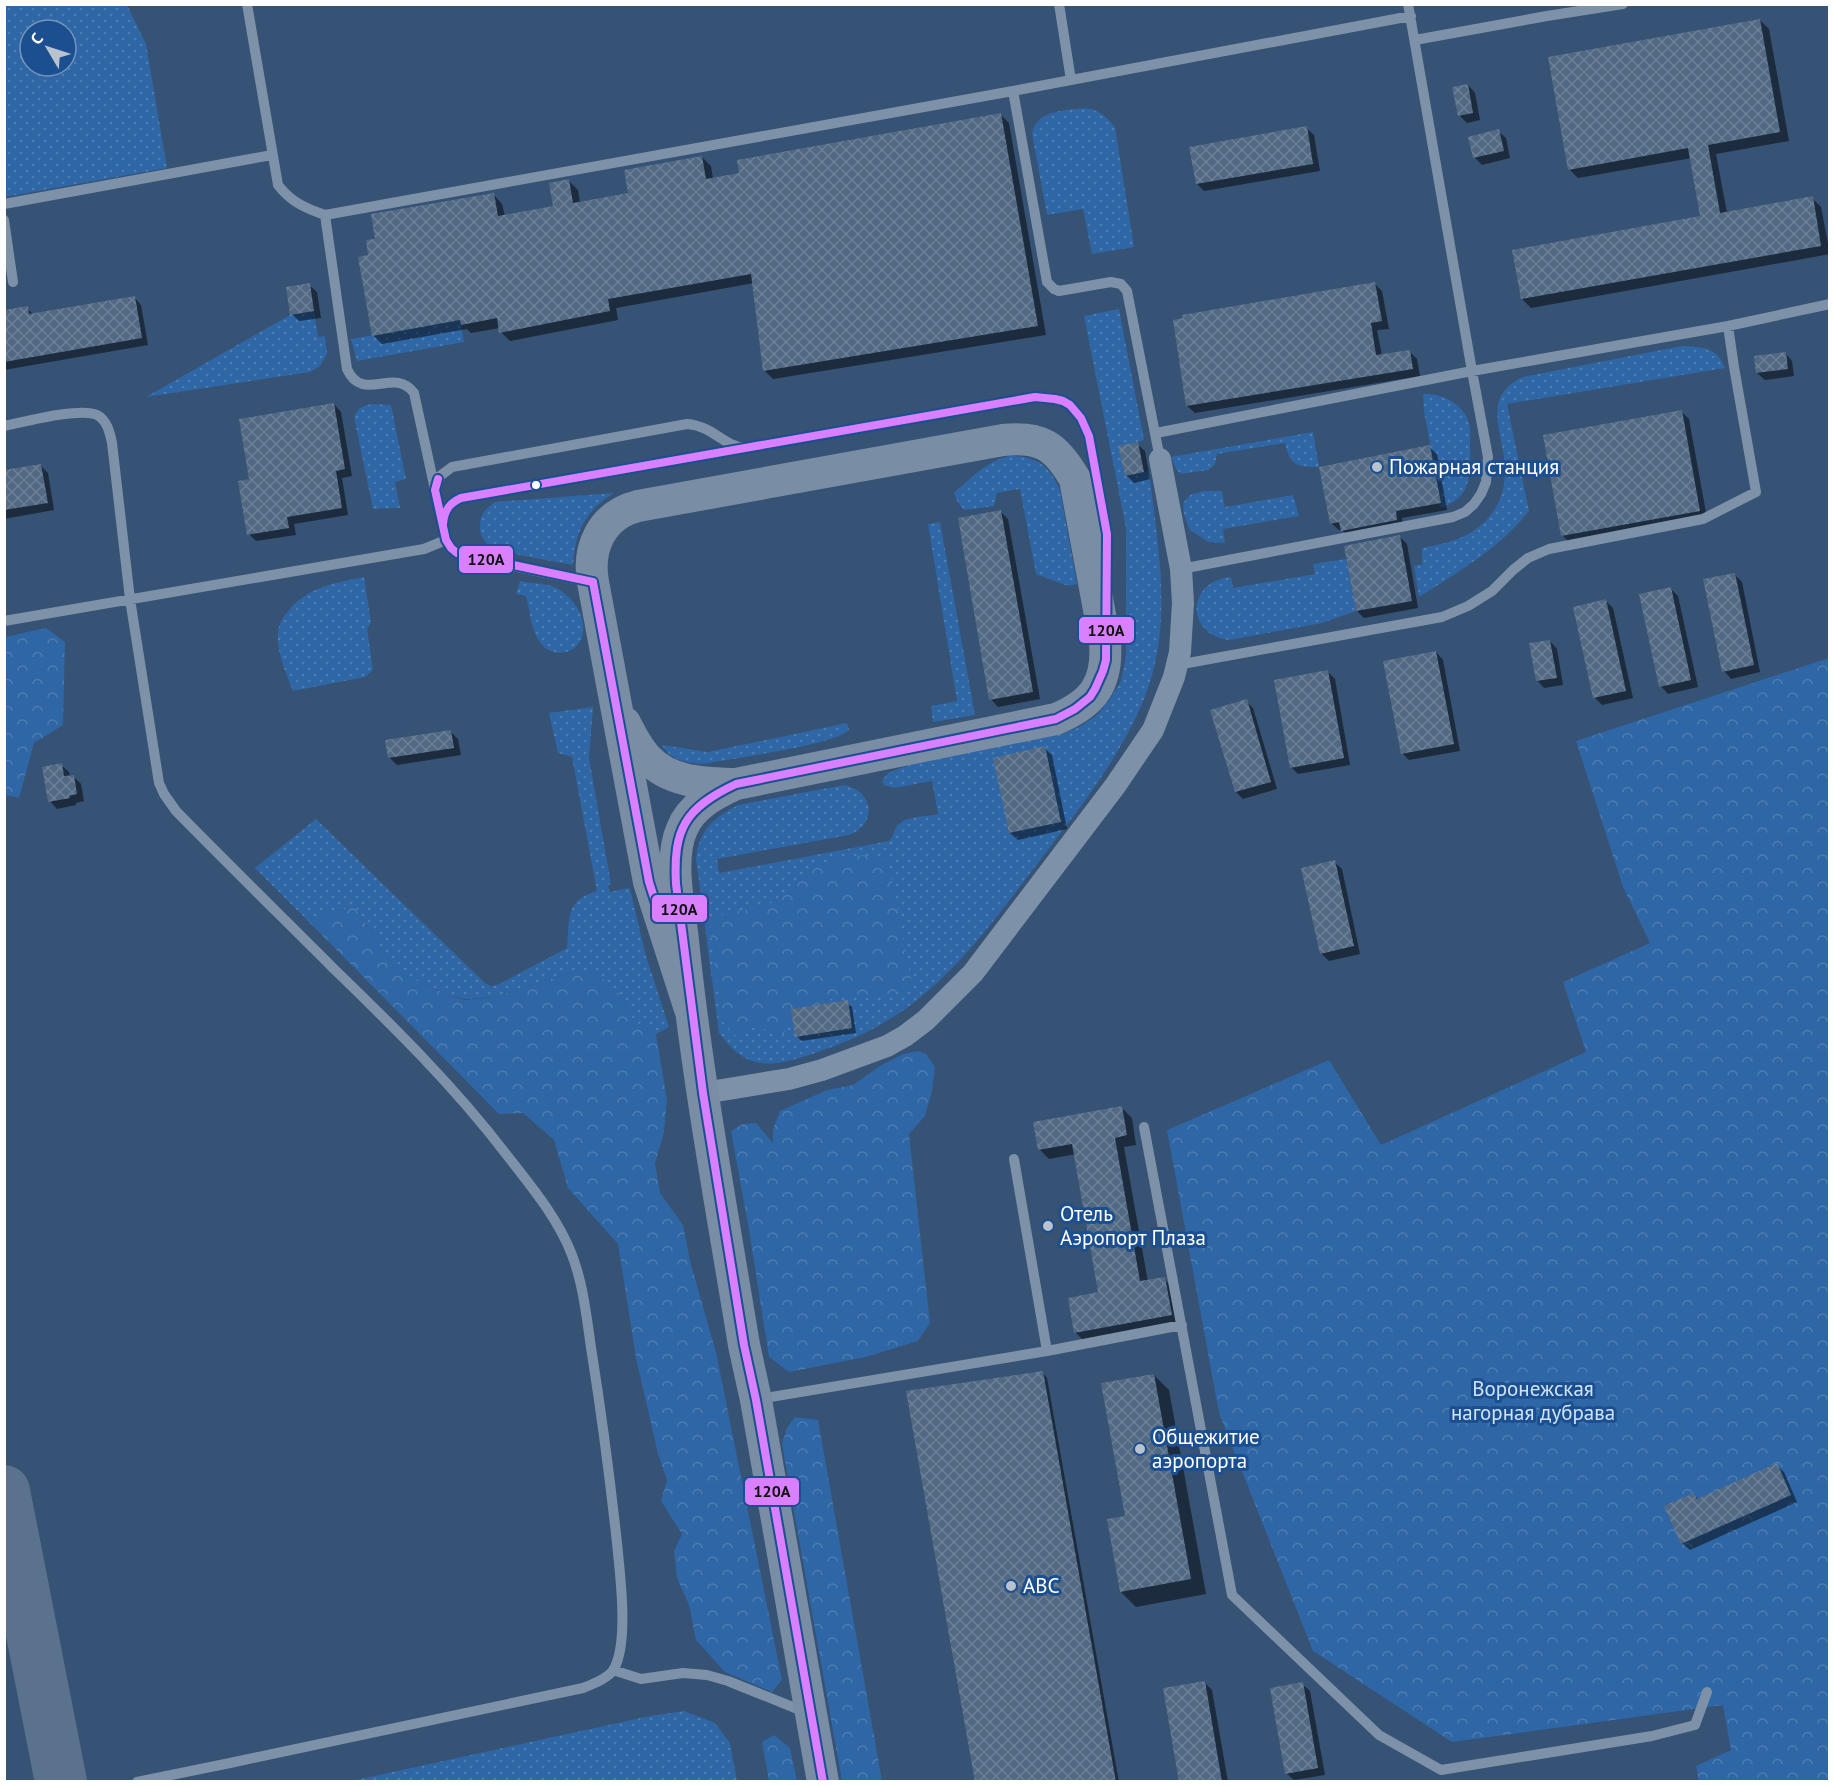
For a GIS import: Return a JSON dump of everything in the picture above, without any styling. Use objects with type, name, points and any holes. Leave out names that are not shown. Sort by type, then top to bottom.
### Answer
[{"type":"main road","points":[[690,1009],[649,882],[593,582],[592,555],[604,527],[617,514],[628,508],[969,446],[1020,438],[1037,441],[1051,449],[1062,458],[1075,479],[1105,642],[1106,660],[1102,678],[1095,692],[1085,703],[1056,719],[736,784],[713,794],[691,813],[682,829],[676,848],[676,877],[690,1009],[744,1345],[756,1400],[823,1782]]},
{"type":"main road","points":[[616,709],[648,759],[665,772],[687,780],[736,784]]},
{"type":"street","points":[[704,1093],[789,1079],[822,1070],[887,1046],[926,1020],[948,1000],[987,956],[1136,756],[1161,711],[1177,665],[1182,629],[1181,569],[1160,459]]},
{"type":"lane","points":[[247,4],[278,185],[285,195],[298,204],[324,215],[1013,91],[1410,10],[1488,457],[1486,482],[1474,504],[1465,512],[1453,517],[1181,569]]},
{"type":"lane","points":[[1059,4],[1071,80]]},
{"type":"lane","points":[[1415,40],[1623,4]]},
{"type":"lane","points":[[1013,91],[1047,282],[1059,291],[1111,282],[1124,287],[1128,296],[1160,459]]},
{"type":"lane","points":[[4,204],[272,155]]},
{"type":"lane","points":[[324,215],[347,369],[353,379],[365,385],[398,382],[405,384],[414,393],[446,540],[451,548],[464,556],[593,582]]},
{"type":"lane","points":[[4,220],[13,282]]},
{"type":"lane","points":[[1156,433],[1472,371],[1728,326],[1830,304]]},
{"type":"lane","points":[[1177,665],[1442,616],[1468,606],[1492,591],[1528,558],[1549,549],[1703,519],[1756,492],[1728,326]]},
{"type":"lane","points":[[443,524],[445,510],[454,500],[461,498],[1050,396],[1064,401],[1076,410],[1084,421],[1089,436],[1107,534],[1105,642]]},
{"type":"lane","points":[[4,426],[86,413],[99,416],[106,424],[112,443],[130,599],[159,783],[168,801],[242,878],[438,1072],[523,1175],[556,1224],[573,1257],[590,1336],[607,1446],[620,1576],[622,1639],[613,1670],[597,1682],[583,1688],[137,1782]]},
{"type":"lane","points":[[435,490],[440,476],[452,467],[687,424],[709,429],[733,446],[753,447]]},
{"type":"lane","points":[[4,621],[424,549],[446,540]]},
{"type":"lane","points":[[1144,1127],[1232,1595],[1379,1735],[1441,1770],[1652,1736],[1695,1725],[1707,1692]]},
{"type":"lane","points":[[1014,1159],[1047,1351]]},
{"type":"lane","points":[[756,1400],[1047,1351],[1182,1325]]},
{"type":"lane","points":[[613,1670],[641,1679],[683,1673],[707,1675],[811,1714]]},
{"type":"green space","points":[[5,4],[127,5],[146,44],[167,168],[5,197]]},
{"type":"green space","points":[[1085,108],[1102,114],[1115,127],[1134,247],[1092,254],[1083,209],[1047,215],[1032,134],[1039,120],[1045,116],[1060,111]]},
{"type":"green space","points":[[1119,309],[1144,440],[1119,447],[1125,476],[1149,471],[1161,586],[1159,643],[1153,671],[1134,721],[1111,762],[1070,821],[985,931],[939,981],[910,1006],[871,1030],[844,1042],[786,1061],[762,1063],[751,1061],[740,1055],[719,1033],[696,859],[700,840],[709,826],[721,815],[738,805],[844,785],[862,794],[869,808],[865,823],[858,830],[849,835],[717,859],[719,873],[889,841],[899,824],[904,821],[938,814],[932,781],[894,788],[884,785],[882,781],[888,773],[925,759],[1063,734],[1097,715],[1121,681],[1126,656],[1126,528],[1084,316]]},
{"type":"green space","points":[[314,311],[318,337],[325,336],[327,354],[320,366],[310,372],[146,397],[290,315]]},
{"type":"green space","points":[[460,320],[464,342],[357,361],[351,339]]},
{"type":"green space","points":[[1682,346],[1708,349],[1718,356],[1725,368],[1507,404],[1529,511],[1492,548],[1419,597],[1414,566],[1422,564],[1422,548],[1453,541],[1472,532],[1487,519],[1499,502],[1505,472],[1498,407],[1501,395],[1509,385],[1523,377]]},
{"type":"green space","points":[[1423,394],[1444,397],[1456,404],[1465,414],[1470,427],[1470,468],[1467,485],[1458,499],[1440,508],[1441,503]]},
{"type":"green space","points":[[391,405],[406,479],[395,482],[400,508],[373,509],[354,417],[365,406]]},
{"type":"green space","points":[[1313,432],[1319,467],[1296,464],[1289,456],[1285,443],[1217,454],[1215,464],[1209,470],[1181,474],[1171,457]]},
{"type":"green space","points":[[1009,456],[1035,460],[1046,468],[1056,481],[1060,490],[1077,584],[1068,586],[1036,574],[1020,489],[997,493],[994,506],[964,510],[957,501],[954,493],[973,476],[993,462]]},
{"type":"green space","points":[[1203,491],[1222,491],[1225,507],[1293,495],[1299,516],[1223,529],[1225,543],[1208,542],[1189,529],[1184,514],[1183,503],[1190,495]]},
{"type":"green space","points":[[614,493],[596,507],[583,523],[576,542],[573,565],[496,548],[487,543],[481,534],[480,521],[483,514],[495,502]]},
{"type":"green space","points":[[940,522],[975,715],[933,722],[931,706],[957,701],[928,524]]},
{"type":"green space","points":[[1346,559],[1356,611],[1322,623],[1229,640],[1215,636],[1204,629],[1198,619],[1199,597],[1216,581],[1231,577],[1233,588],[1315,574],[1313,564]]},
{"type":"green space","points":[[364,577],[371,623],[367,628],[373,670],[365,677],[293,691],[282,662],[278,640],[279,626],[283,618],[296,603],[313,591]]},
{"type":"green space","points":[[520,581],[544,584],[559,589],[576,606],[583,621],[583,629],[582,637],[575,648],[558,653],[541,644],[533,627],[526,596],[516,594]]},
{"type":"green space","points":[[46,628],[65,642],[63,725],[34,743],[19,798],[5,795],[5,637]]},
{"type":"green space","name":"Воронежская нагорная дубрава","points":[[1829,658],[1829,1781],[1699,1781],[1696,1766],[1731,1750],[1723,1705],[1452,1742],[1313,1651],[1219,1413],[1167,1130],[1329,1060],[1381,1145],[1586,1052],[1563,982],[1650,943],[1623,887],[1576,741]]},
{"type":"green space","points":[[593,707],[589,758],[611,884],[608,885],[610,892],[630,889],[646,956],[669,1027],[656,1034],[634,1021],[618,992],[576,971],[495,997],[466,999],[451,996],[397,972],[355,907],[334,911],[308,921],[255,868],[316,819],[485,983],[491,986],[497,985],[567,948],[569,919],[574,906],[586,895],[597,891],[572,757],[558,753],[549,713]]},
{"type":"green space","points":[[847,723],[849,730],[840,736],[824,741],[703,764],[679,760],[669,754],[662,745],[708,752]]},
{"type":"green space","points":[[864,855],[888,861],[912,983],[886,997],[836,997],[797,1012],[782,1036],[754,1025],[736,1036],[721,1020],[710,925],[726,912],[746,910],[778,901],[793,884],[824,862]]},
{"type":"green space","points":[[355,907],[397,972],[451,996],[465,1000],[495,997],[576,971],[594,972],[618,992],[634,1021],[656,1034],[667,1100],[664,1132],[655,1163],[660,1193],[683,1225],[690,1261],[716,1352],[782,1680],[772,1692],[725,1672],[696,1640],[689,1605],[677,1578],[674,1551],[682,1534],[661,1501],[667,1480],[658,1454],[636,1358],[618,1244],[568,1188],[554,1140],[523,1113],[499,1114],[308,921],[334,911]]},
{"type":"green space","points":[[918,1051],[926,1054],[935,1067],[932,1091],[925,1116],[909,1134],[930,1323],[918,1341],[866,1357],[789,1372],[769,1357],[731,1131],[743,1124],[756,1123],[773,1143],[773,1129],[780,1111],[827,1090],[853,1085],[880,1066],[903,1054]]},
{"type":"green space","points":[[795,1417],[818,1420],[882,1781],[842,1781],[782,1444],[787,1428]]},
{"type":"green space","points":[[684,1711],[715,1723],[730,1743],[737,1781],[351,1781],[650,1716]]},
{"type":"green space","points":[[774,1735],[790,1748],[797,1781],[769,1781],[762,1742]]},
{"type":"building","points":[[1760,19],[1780,132],[1708,145],[1720,213],[1813,196],[1821,246],[1521,299],[1512,250],[1700,216],[1688,148],[1568,170],[1548,57]]},
{"type":"building","points":[[1468,84],[1473,113],[1458,116],[1452,87]]},
{"type":"building","points":[[1001,113],[1038,326],[763,371],[751,274],[608,299],[610,311],[499,333],[497,318],[461,325],[460,320],[372,336],[358,257],[368,255],[366,240],[375,239],[371,214],[494,193],[498,216],[553,206],[549,183],[569,179],[573,203],[628,193],[624,170],[702,156],[706,179],[739,173],[737,160]]},
{"type":"building","points":[[1307,126],[1313,164],[1196,184],[1189,147]]},
{"type":"building","points":[[1499,129],[1504,151],[1473,158],[1468,137]]},
{"type":"building","points":[[1375,282],[1382,321],[1371,323],[1376,355],[1410,350],[1413,369],[1186,406],[1173,320],[1183,318],[1182,315]]},
{"type":"building","points":[[310,283],[314,311],[290,315],[286,287]]},
{"type":"building","points":[[135,296],[142,338],[4,362],[4,310],[28,306],[29,314]]},
{"type":"building","points":[[1786,352],[1788,369],[1756,373],[1754,356]]},
{"type":"building","points":[[334,403],[345,469],[336,471],[342,508],[287,517],[289,528],[247,535],[238,481],[249,479],[239,419]]},
{"type":"building","points":[[1682,410],[1700,511],[1561,536],[1543,435]]},
{"type":"building","points":[[1138,442],[1144,472],[1125,476],[1118,446]]},
{"type":"building","points":[[1430,445],[1441,503],[1396,511],[1397,520],[1341,531],[1339,522],[1330,524],[1319,467]]},
{"type":"building","points":[[41,464],[48,503],[4,510],[4,470]]},
{"type":"building","points":[[1001,510],[1033,692],[989,700],[958,518]]},
{"type":"building","points":[[1400,535],[1412,601],[1356,611],[1344,546]]},
{"type":"building","points":[[1735,573],[1754,665],[1722,672],[1703,579]]},
{"type":"building","points":[[1671,587],[1691,680],[1659,687],[1639,594]]},
{"type":"building","points":[[1606,599],[1626,691],[1593,698],[1573,607]]},
{"type":"building","points":[[1550,640],[1557,678],[1536,681],[1529,643]]},
{"type":"building","points":[[1436,651],[1454,744],[1401,754],[1383,661]]},
{"type":"building","points":[[1328,670],[1344,758],[1290,768],[1274,680]]},
{"type":"building","points":[[1247,699],[1271,782],[1235,792],[1210,710]]},
{"type":"building","points":[[451,730],[454,748],[388,758],[385,740]]},
{"type":"building","points":[[1045,746],[1061,822],[1009,833],[993,758]]},
{"type":"building","points":[[62,763],[64,776],[74,775],[77,794],[69,796],[70,798],[48,802],[42,767]]},
{"type":"building","points":[[1335,860],[1354,946],[1320,954],[1301,868]]},
{"type":"building","points":[[848,1000],[852,1028],[795,1037],[791,1009]]},
{"type":"building","points":[[1122,1106],[1127,1135],[1115,1138],[1140,1281],[1165,1277],[1172,1315],[1074,1333],[1068,1298],[1098,1292],[1072,1144],[1038,1150],[1033,1122]]},
{"type":"building","name":"ABC","points":[[1043,1371],[1116,1782],[975,1782],[906,1391]]},
{"type":"building","name":"Общежитие аэропорта","points":[[1154,1374],[1191,1579],[1120,1592],[1107,1519],[1125,1516],[1101,1383]]},
{"type":"building","points":[[1777,1463],[1791,1495],[1681,1544],[1664,1506],[1694,1493],[1697,1499]]},
{"type":"building","points":[[1205,1681],[1222,1782],[1179,1782],[1163,1688]]},
{"type":"building","points":[[1303,1682],[1318,1768],[1285,1774],[1270,1688]]},
{"type":"taxiway","points":[[4,1491],[61,1782]]},
{"type":"transit line","name":"120А","points":[[443,524],[448,508],[461,498],[1035,397],[1055,399],[1070,405],[1081,418],[1089,436],[1107,534],[1106,660],[1090,697],[1075,709],[1056,719],[736,784],[705,802],[694,812],[680,835],[677,849],[676,884],[703,1093],[744,1345],[756,1400],[823,1782]]},
{"type":"transit line","name":"120А","points":[[438,479],[435,490],[446,540],[457,553],[593,582]]},
{"type":"transit line","name":"120А","points":[[593,582],[649,882],[657,907]]},
{"type":"place","name":"Пожарная станция","points":[[1377,467]]},
{"type":"place","name":"Отель Аэропорт Плаза","points":[[1048,1226]]},
{"type":"place","name":"Общежитие аэропорта","points":[[1140,1449]]},
{"type":"place","name":"ABC","points":[[1011,1586]]}]
